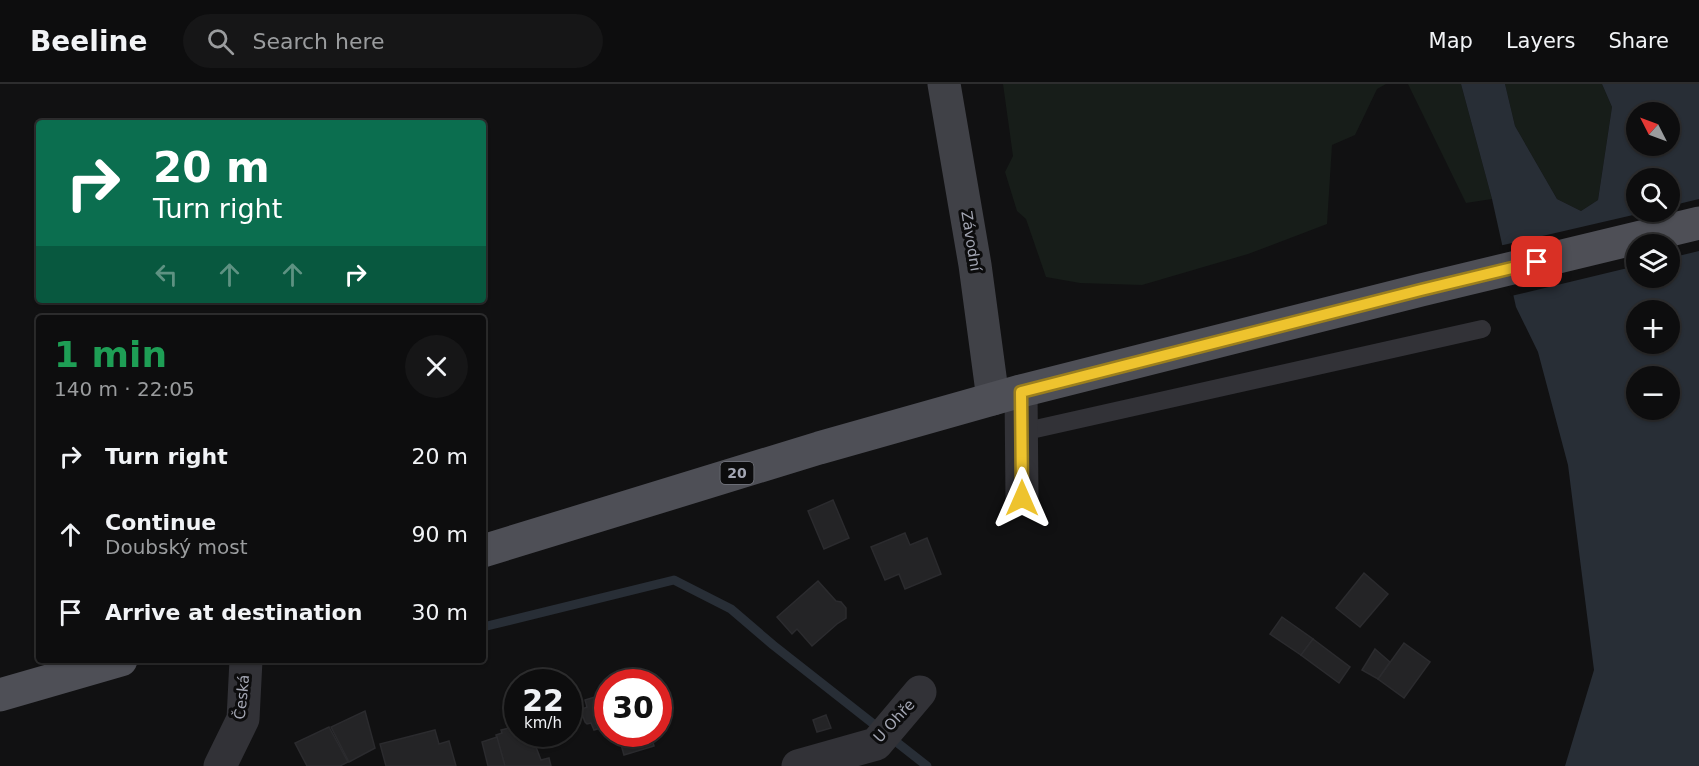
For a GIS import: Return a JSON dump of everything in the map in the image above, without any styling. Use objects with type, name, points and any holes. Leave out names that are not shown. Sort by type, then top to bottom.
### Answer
[{"type":"main road","name":"20","points":[[486,550],[819,448],[1007,395],[1421,290],[1699,223]]},
{"type":"main road","points":[[0,695],[111,663]]},
{"type":"street","name":"Závodní","points":[[944,84],[975,265],[1007,395]]},
{"type":"street","points":[[1007,395],[1022,432],[1022,498]]},
{"type":"street","name":"Česká","points":[[220,766],[243,719],[246,663]]},
{"type":"street","name":"U Ohře","points":[[798,766],[883,736],[920,693]]},
{"type":"lane","points":[[1022,432],[1482,329]]},
{"type":"shaded area","points":[[1003,84],[1386,84],[1377,89],[1355,135],[1332,145],[1327,224],[1248,254],[1142,285],[1080,283],[1046,277],[1026,219],[1017,211],[1005,172],[1013,156]]},
{"type":"shaded area","points":[[1408,84],[1461,84],[1492,199],[1466,203]]},
{"type":"shaded area","points":[[1461,84],[1505,84],[1515,126],[1557,199],[1581,211],[1598,200],[1612,107],[1602,84],[1699,84],[1699,766],[1565,766],[1594,670],[1568,465],[1538,352],[1516,307],[1492,199]]},
{"type":"shaded area","points":[[1505,84],[1602,84],[1612,107],[1598,200],[1581,211],[1557,199],[1515,126]]},
{"type":"pier","points":[[1699,199],[1699,251],[1680,256],[1680,234],[1626,234],[1626,268],[1511,296],[1499,246],[1626,217],[1626,222],[1680,222],[1680,204]]},
{"type":"building","points":[[833,500],[849,538],[824,549],[808,511]]},
{"type":"building","points":[[905,533],[910,545],[927,538],[941,574],[905,589],[899,574],[885,580],[871,547]]},
{"type":"building","points":[[1364,573],[1388,594],[1360,627],[1336,608]]},
{"type":"building","points":[[818,581],[836,601],[841,602],[846,608],[846,618],[812,646],[797,629],[792,634],[777,617]]},
{"type":"building","points":[[1282,617],[1313,639],[1301,655],[1270,634]]},
{"type":"building","points":[[1313,639],[1350,667],[1339,683],[1301,655]]},
{"type":"building","points":[[1404,643],[1430,662],[1404,698],[1378,679]]},
{"type":"building","points":[[1375,649],[1390,662],[1378,679],[1362,670]]},
{"type":"building","points":[[594,697],[594,730],[591,723],[585,722],[582,714],[582,709],[587,707],[585,700]]},
{"type":"building","points":[[365,711],[375,748],[349,762],[331,727]]},
{"type":"building","points":[[826,715],[831,728],[817,732],[813,720]]},
{"type":"building","points":[[329,727],[348,762],[340,766],[307,766],[295,743]]},
{"type":"building","points":[[504,729],[504,747],[536,747],[541,760],[549,758],[551,766],[505,766],[496,735],[502,733],[501,730]]},
{"type":"building","points":[[435,730],[439,744],[449,741],[456,766],[386,766],[380,744]]},
{"type":"building","points":[[497,737],[505,766],[488,766],[482,742]]},
{"type":"building","points":[[622,747],[651,747],[624,755]]},
{"type":"waterway","points":[[486,626],[674,580],[731,609],[773,645],[927,766]]},
{"type":"route","points":[[1022,498],[1021,392],[1537,262]]}]
